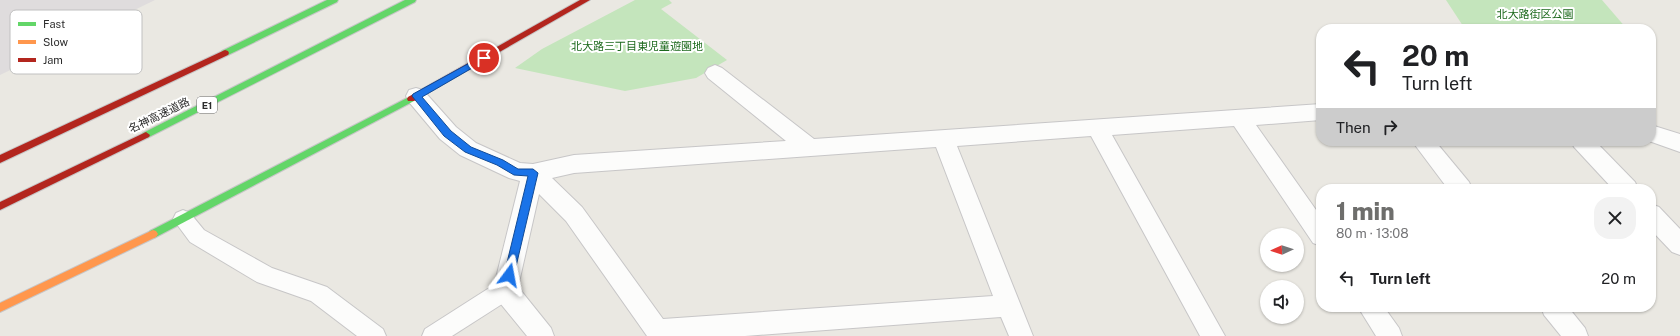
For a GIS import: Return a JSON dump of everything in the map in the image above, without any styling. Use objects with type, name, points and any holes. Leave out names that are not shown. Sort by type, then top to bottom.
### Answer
[{"type":"main road","points":[[0,159],[166,82],[334,0]]},
{"type":"main road","name":"名神高速道路","points":[[0,206],[190,113],[412,0]]},
{"type":"main road","points":[[0,308],[183,219],[416,96],[586,0]]},
{"type":"street","points":[[715,73],[809,147]]},
{"type":"street","points":[[416,96],[448,133],[468,149],[517,172],[533,173],[574,164],[1316,112]]},
{"type":"street","points":[[1239,117],[1316,229]]},
{"type":"street","points":[[1097,127],[1213,336]]},
{"type":"street","points":[[1656,135],[1680,143]]},
{"type":"street","points":[[943,138],[1021,336]]},
{"type":"street","points":[[1427,146],[1457,184]]},
{"type":"street","points":[[1587,146],[1622,184]]},
{"type":"street","points":[[533,173],[505,290],[542,336]]},
{"type":"street","points":[[533,173],[574,214],[659,334],[1008,306]]},
{"type":"street","points":[[1656,219],[1680,245]]},
{"type":"street","points":[[1373,312],[1390,336]]},
{"type":"street","points":[[1557,312],[1576,336]]},
{"type":"lane","points":[[183,219],[197,236],[265,275],[319,294],[374,336]]},
{"type":"lane","points":[[433,336],[505,290]]},
{"type":"shaded area","points":[[0,0],[155,0],[134,10],[10,10],[10,70],[0,75]]},
{"type":"green space","name":"北大路三丁目東児童遊園地","points":[[635,0],[669,0],[672,3],[661,9],[727,60],[696,78],[625,91],[515,68],[542,49]]},
{"type":"green space","name":"北大路街区公園","points":[[1446,0],[1602,0],[1623,24],[1462,24]]},
{"type":"traffic: fast","points":[[225,53],[334,0]]},
{"type":"traffic: fast","points":[[146,135],[412,0]]},
{"type":"traffic: fast","points":[[153,234],[411,99]]},
{"type":"traffic: slow","points":[[0,308],[153,234]]},
{"type":"traffic: jam","points":[[411,99],[586,0]]},
{"type":"traffic: jam","points":[[0,159],[225,53]]},
{"type":"traffic: jam","points":[[0,206],[146,135]]},
{"type":"route","points":[[484,58],[416,96],[448,133],[468,149],[517,172],[533,173],[509,275]]}]
